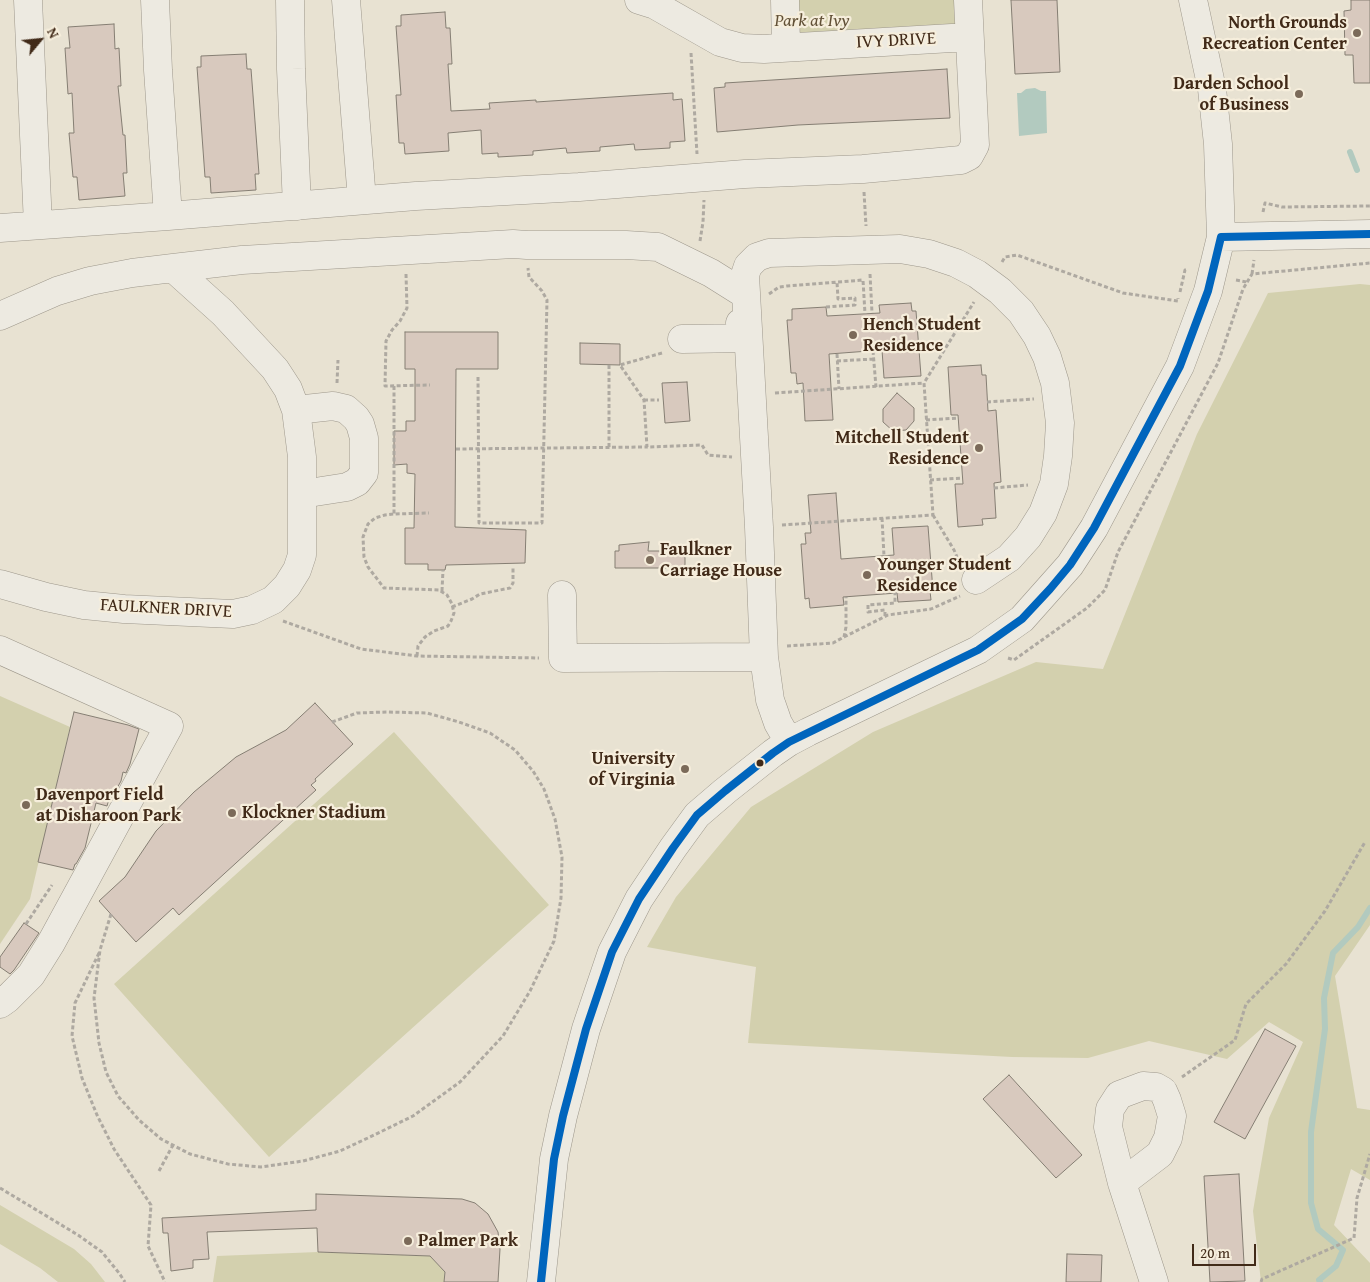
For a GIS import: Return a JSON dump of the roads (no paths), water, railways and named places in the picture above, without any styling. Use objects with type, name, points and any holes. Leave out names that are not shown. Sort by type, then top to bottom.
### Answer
[{"type":"street","points":[[28,0],[38,225]]},
{"type":"street","points":[[155,0],[168,216]]},
{"type":"street","points":[[290,0],[297,206]]},
{"type":"street","points":[[346,0],[362,200]]},
{"type":"street","name":"IVY DRIVE","points":[[639,0],[655,5],[720,42],[742,48],[764,49],[970,36]]},
{"type":"street","points":[[785,0],[786,47]]},
{"type":"street","points":[[0,228],[416,196],[746,174],[862,169],[961,160],[970,156],[975,145],[968,0]]},
{"type":"street","points":[[541,1282],[554,1159],[586,1028],[612,952],[640,899],[673,848],[697,815],[766,758],[789,742],[978,650],[1022,619],[1070,565],[1094,528],[1180,366],[1208,291],[1221,237],[1218,144],[1212,89],[1193,0]]},
{"type":"street","points":[[1221,237],[1370,234]]},
{"type":"street","points":[[0,316],[58,291],[90,281],[132,273],[242,260],[513,244],[658,247],[757,295]]},
{"type":"street","points":[[789,742],[778,723],[770,700],[764,652],[748,338],[757,295],[744,275],[748,266],[757,257],[768,253],[900,249],[929,254],[956,263],[987,281],[1021,312],[1037,336],[1047,357],[1055,383],[1060,423],[1054,484],[1043,513],[1028,537],[1009,558],[973,584]]},
{"type":"street","name":"FAULKNER DRIVE","points":[[0,584],[46,597],[92,606],[233,614],[252,610],[273,600],[287,586],[297,570],[302,555],[302,456],[296,410],[288,388],[275,369],[223,313],[173,268]]},
{"type":"street","points":[[711,273],[748,338]]},
{"type":"street","points":[[682,339],[748,338]]},
{"type":"street","points":[[296,410],[333,406],[346,409],[360,424],[364,438],[364,473],[357,482],[347,487],[302,494]]},
{"type":"street","points":[[562,595],[563,658],[764,652]]},
{"type":"street","points":[[0,650],[169,726],[31,975],[0,1004]]},
{"type":"street","points":[[1122,1183],[1154,1282]]},
{"type":"waterway","points":[[1350,152],[1357,170]]},
{"type":"waterway","points":[[1320,1282],[1319,1280],[1336,1266],[1343,1250],[1318,1229],[1311,1203],[1311,1132],[1325,1029],[1324,998],[1333,953],[1358,927],[1370,908]]},
{"type":"place","name":"North Grounds Recreation Center","points":[[1357,33]]},
{"type":"place","name":"Darden School of Business","points":[[1299,94]]},
{"type":"place","name":"Hench Student Residence","points":[[853,335]]},
{"type":"place","name":"Mitchell Student Residence","points":[[979,448]]},
{"type":"place","name":"Faulkner Carriage House","points":[[650,560]]},
{"type":"place","name":"Younger Student Residence","points":[[867,575]]},
{"type":"place","name":"University of Virginia","points":[[685,769]]},
{"type":"place","name":"Davenport Field at Disharoon Park","points":[[26,805]]},
{"type":"place","name":"Klockner Stadium","points":[[232,813]]},
{"type":"place","name":"Palmer Park","points":[[408,1241]]},
{"type":"park label","name":"Park at Ivy","points":[[812,21]]}]
